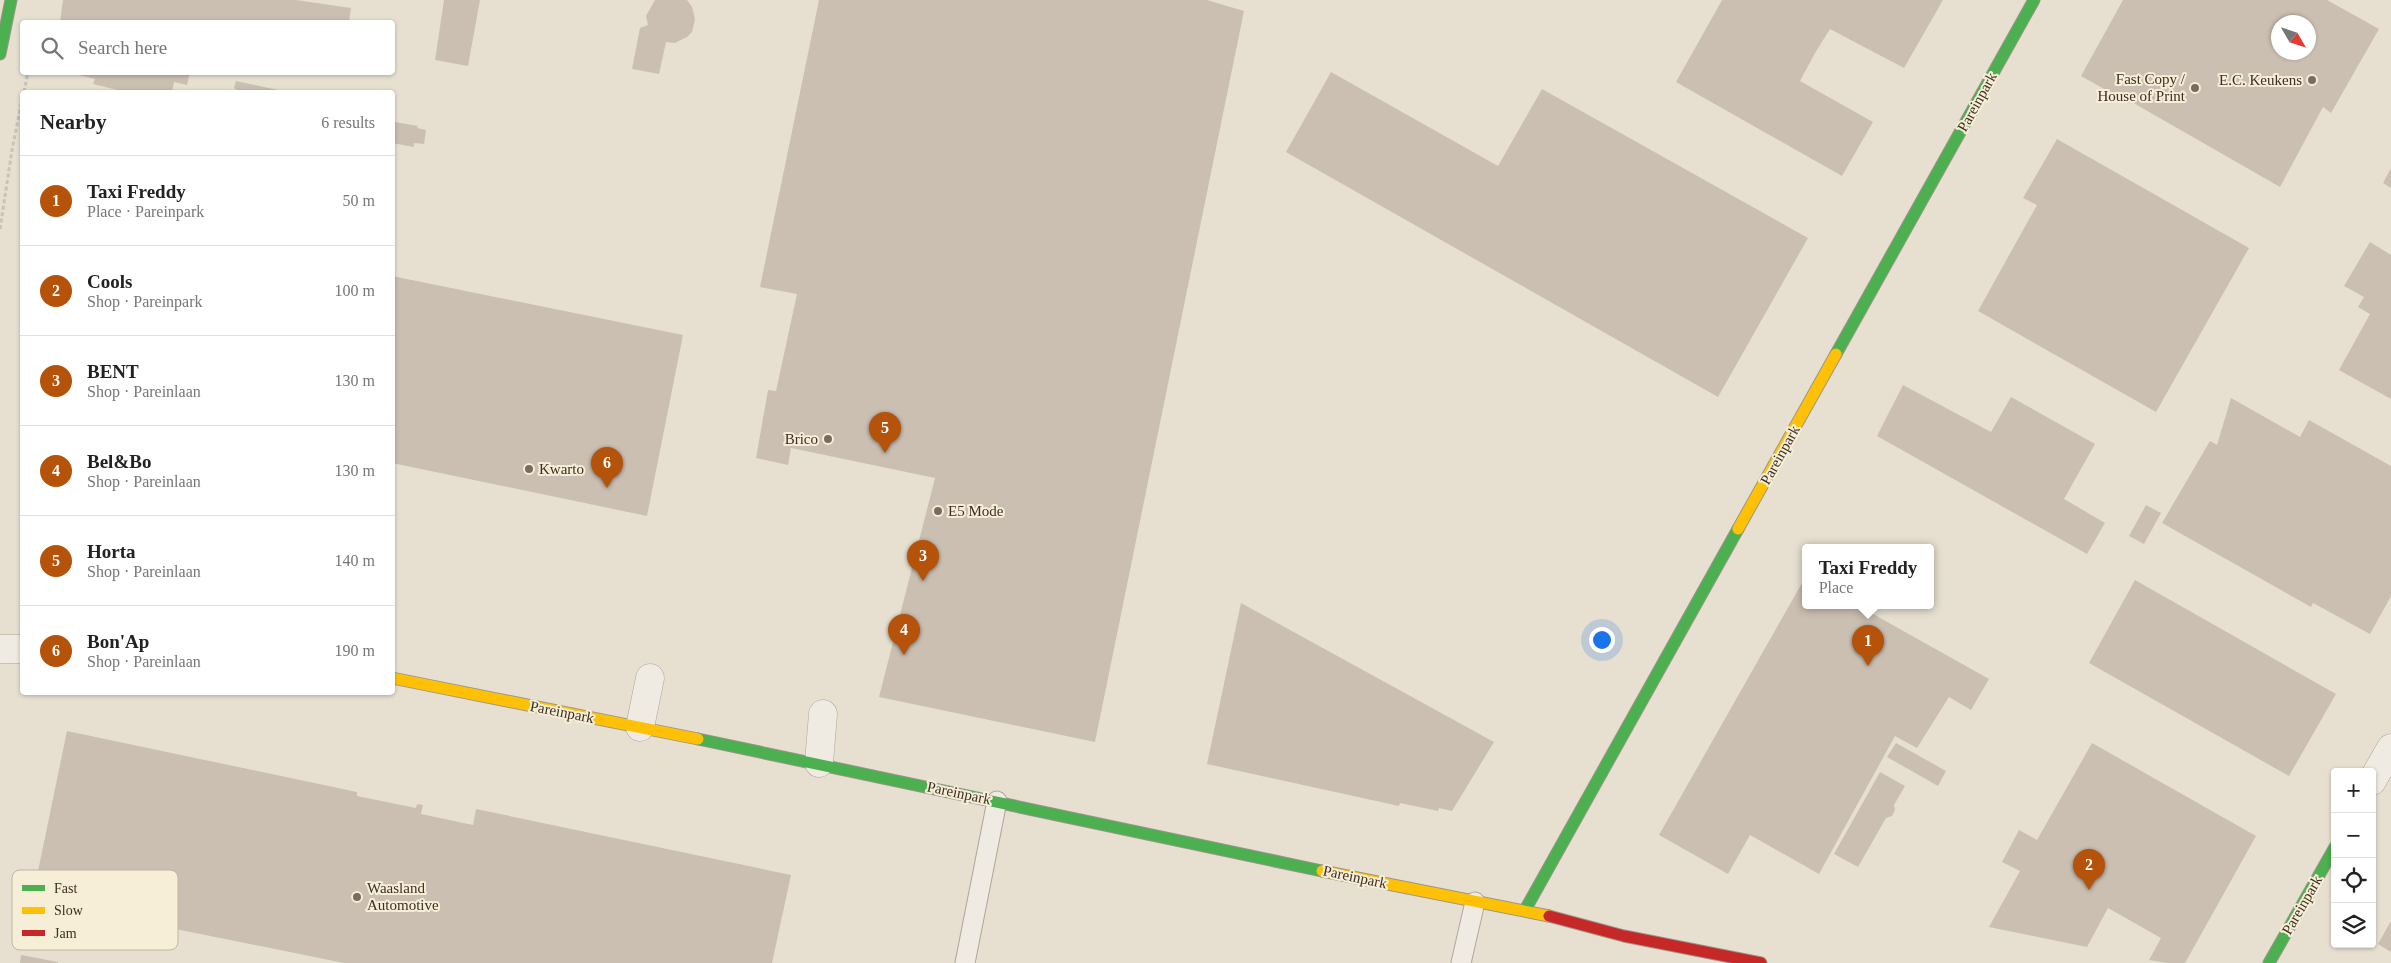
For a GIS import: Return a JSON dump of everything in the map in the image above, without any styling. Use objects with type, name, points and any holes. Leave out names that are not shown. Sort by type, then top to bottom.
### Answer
[{"type":"street","points":[[0,54],[11,0]]},
{"type":"street","name":"Pareinpark","points":[[1525,910],[2034,0]]},
{"type":"street","points":[[0,649],[20,649]]},
{"type":"street","points":[[640,727],[650,678]]},
{"type":"street","name":"Pareinpark","points":[[395,679],[819,763],[1475,902],[1525,910],[1624,936],[1760,963]]},
{"type":"street","points":[[819,763],[824,714]]},
{"type":"street","points":[[2376,774],[2391,748]]},
{"type":"street","name":"Pareinpark","points":[[2269,963],[2331,854]]},
{"type":"lane","points":[[965,963],[997,801]]},
{"type":"lane","points":[[1461,963],[1475,902]]},
{"type":"path","points":[[24,90],[27,75]]},
{"type":"path","points":[[0,229],[20,110]]},
{"type":"building","points":[[63,0],[296,0],[351,8],[349,20],[60,20]]},
{"type":"building","points":[[444,0],[480,0],[468,66],[435,60]]},
{"type":"building","points":[[655,0],[687,0],[692,7],[695,19],[692,32],[687,37],[675,43],[666,42],[659,74],[632,69],[640,28],[648,25],[646,16]]},
{"type":"building","points":[[819,0],[1207,0],[1244,11],[1095,742],[879,697],[935,478],[791,448],[788,465],[756,458],[768,390],[776,391],[797,294],[760,287]]},
{"type":"building","points":[[1722,0],[1943,0],[1904,68],[1830,29],[1815,53],[1800,81],[1873,122],[1842,176],[1676,82]]},
{"type":"building","name":"Fast Copy / House of Print","points":[[2123,0],[2327,0],[2379,29],[2331,113],[2323,107],[2280,187],[2130,101],[2129,103],[2081,76]]},
{"type":"building","points":[[1331,72],[1498,166],[1542,89],[1808,238],[1718,397],[1286,152]]},
{"type":"building","points":[[79,75],[189,75],[187,85],[174,82],[172,90],[118,90],[93,84],[95,79]]},
{"type":"building","points":[[236,81],[278,90],[238,90],[234,88]]},
{"type":"building","points":[[395,122],[418,126],[417,128],[426,130],[424,144],[414,143],[414,147],[395,144]]},
{"type":"building","points":[[2057,139],[2249,248],[2156,412],[1978,311],[2037,205],[2023,198]]},
{"type":"building","points":[[2391,168],[2391,188],[2383,183]]},
{"type":"building","points":[[2370,242],[2391,255],[2391,399],[2339,370],[2370,314],[2358,307],[2364,297],[2344,286]]},
{"type":"building","points":[[395,277],[683,335],[647,516],[395,464]]},
{"type":"building","points":[[1903,385],[1991,432],[2011,397],[2095,444],[2064,499],[2105,523],[2087,554],[1877,436]]},
{"type":"building","points":[[2231,398],[2300,437],[2309,420],[2391,466],[2391,596],[2370,634],[2313,603],[2311,607],[2162,523],[2210,441],[2217,445]]},
{"type":"building","points":[[2146,505],[2161,513],[2144,544],[2129,536]]},
{"type":"building","points":[[2135,580],[2336,694],[2289,776],[2089,663]]},
{"type":"building","points":[[1802,583],[1802,609],[1864,609],[1989,679],[1971,710],[1949,697],[1917,748],[1895,736],[1819,874],[1750,835],[1728,874],[1659,835]]},
{"type":"building","points":[[1241,603],[1494,742],[1452,811],[1439,808],[1438,811],[1400,803],[1399,806],[1207,764]]},
{"type":"building","points":[[67,731],[357,792],[357,796],[416,808],[417,804],[423,805],[421,814],[473,825],[476,809],[791,875],[772,963],[344,963],[178,929],[178,870],[38,870]]},
{"type":"building","points":[[1896,743],[1946,771],[1938,786],[1887,757]]},
{"type":"building","points":[[2092,743],[2256,836],[2185,963],[2149,960],[2161,938],[2108,908],[2087,947],[1989,927],[2020,871],[2002,862],[2019,830],[2037,840]]},
{"type":"building","points":[[1880,772],[1905,786],[1894,805],[1895,810],[1892,816],[1886,818],[1858,867],[1834,854]]},
{"type":"building","points":[[2391,921],[2391,952],[2378,944]]},
{"type":"building","points":[[21,955],[58,962],[58,963],[20,963]]},
{"type":"traffic: fast","points":[[0,54],[11,0]]},
{"type":"traffic: fast","points":[[1836,354],[2034,0]]},
{"type":"traffic: fast","points":[[1525,910],[1738,529]]},
{"type":"traffic: fast","points":[[698,739],[1322,871]]},
{"type":"traffic: fast","points":[[2269,963],[2331,854]]},
{"type":"traffic: slow","points":[[1738,529],[1836,354]]},
{"type":"traffic: slow","points":[[395,679],[698,739]]},
{"type":"traffic: slow","points":[[1322,871],[1549,916]]},
{"type":"traffic: jam","points":[[1549,916],[1624,936],[1761,963]]},
{"type":"place","name":"E.C. Keukens","points":[[2312,80]]},
{"type":"place","name":"Fast Copy / House of Print","points":[[2195,88]]},
{"type":"place","name":"Brico","points":[[828,439]]},
{"type":"place","name":"Horta","points":[[885,453]]},
{"type":"place","name":"Kwarto","points":[[529,469]]},
{"type":"place","name":"Bon'Ap","points":[[607,488]]},
{"type":"place","name":"E5 Mode","points":[[938,511]]},
{"type":"place","name":"BENT","points":[[923,581]]},
{"type":"place","name":"Bel&Bo","points":[[904,655]]},
{"type":"place","name":"Taxi Freddy","points":[[1868,666]]},
{"type":"place","name":"Cools","points":[[2089,890]]},
{"type":"place","name":"Waasland Automotive","points":[[357,897]]}]
